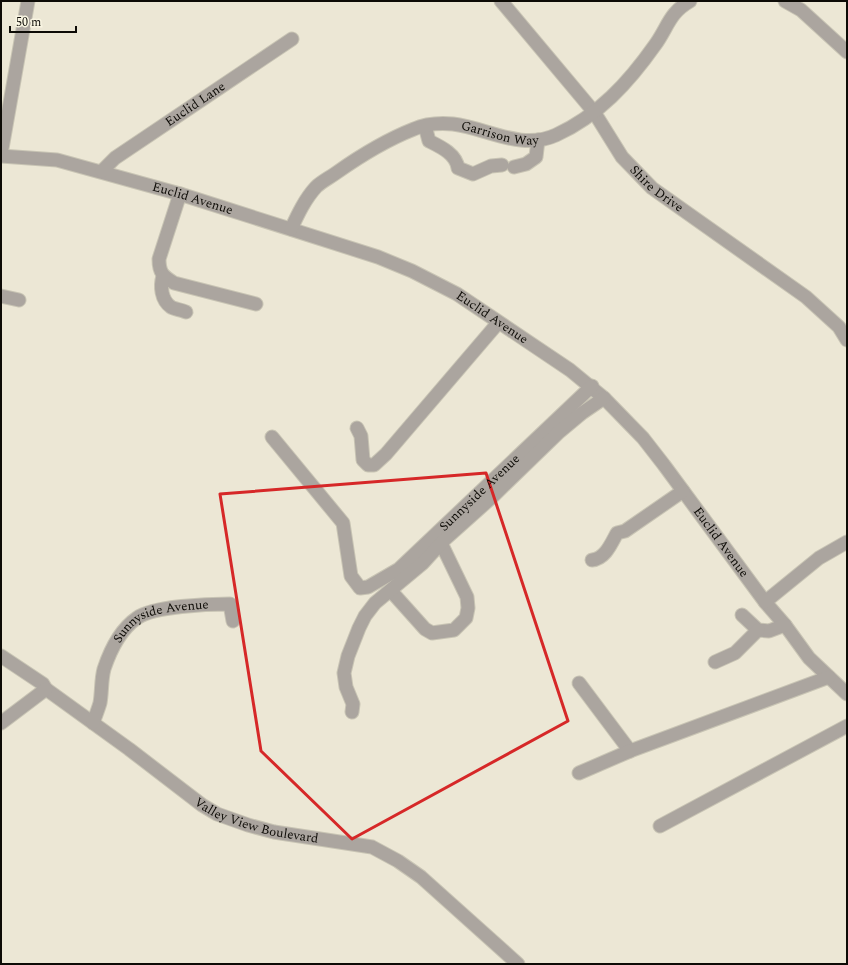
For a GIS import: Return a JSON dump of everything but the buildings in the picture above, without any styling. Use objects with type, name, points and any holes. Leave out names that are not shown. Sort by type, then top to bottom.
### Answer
[{"type":"street","points":[[1,155],[28,1]]},
{"type":"street","name":"Shire Drive","points":[[501,1],[594,112],[622,157],[652,188],[843,323],[847,340]]},
{"type":"street","name":"Garrison Way","points":[[291,229],[301,207],[316,187],[362,155],[415,128],[454,124],[511,139],[538,140],[554,136],[576,125],[615,95],[632,76],[657,43],[669,18],[679,7],[690,1]]},
{"type":"street","points":[[785,1],[801,10],[847,52]]},
{"type":"street","name":"Euclid Lane","points":[[102,171],[115,158],[292,39]]},
{"type":"street","points":[[425,126],[429,141],[450,153],[457,163],[458,168],[473,174],[491,166],[526,164],[536,157],[538,140]]},
{"type":"street","name":"Euclid Avenue","points":[[1,155],[57,160],[102,171],[180,194],[378,257],[412,270],[456,294],[570,370],[592,386],[604,398],[648,444],[765,602],[785,625],[809,658],[847,694]]},
{"type":"street","points":[[180,194],[159,260],[159,268],[163,276],[174,283],[256,304]]},
{"type":"street","points":[[163,276],[160,285],[166,301],[170,307],[186,312]]},
{"type":"street","points":[[1,296],[18,300]]},
{"type":"street","points":[[357,428],[361,436],[363,460],[368,465],[374,465],[386,454],[498,323]]},
{"type":"street","name":"Sunnyside Avenue","points":[[272,437],[343,523],[351,576],[360,588],[368,587],[399,569],[592,386]]},
{"type":"street","points":[[352,712],[353,704],[346,687],[344,674],[348,656],[365,616],[375,603],[423,563],[441,544],[492,498],[558,433],[582,413],[604,398]]},
{"type":"street","points":[[592,560],[600,558],[608,550],[617,533],[625,531],[683,491]]},
{"type":"street","points":[[765,602],[819,558],[847,542]]},
{"type":"street","points":[[391,591],[422,626],[432,633],[454,630],[466,618],[468,608],[467,597],[441,544]]},
{"type":"street","name":"Sunnyside Avenue","points":[[93,723],[100,703],[104,670],[123,632],[138,617],[150,612],[208,604],[230,604],[233,620]]},
{"type":"street","points":[[742,616],[758,630],[769,630],[785,625]]},
{"type":"street","points":[[715,662],[735,653],[758,630]]},
{"type":"street","name":"Valley View Boulevard","points":[[1,656],[43,684],[46,689],[202,805],[217,814],[274,832],[372,848],[398,861],[421,877],[518,964]]},
{"type":"street","points":[[579,773],[630,751],[829,678]]},
{"type":"street","points":[[579,683],[630,751]]},
{"type":"street","points":[[1,723],[46,689]]},
{"type":"street","points":[[660,826],[847,726]]},
{"type":"highlighted area","points":[[486,473],[568,721],[352,839],[261,751],[220,494]]}]
